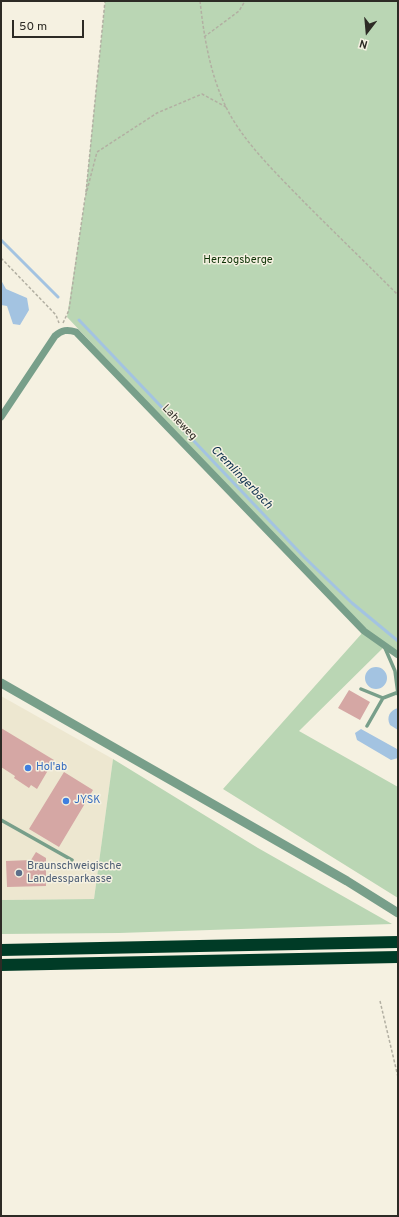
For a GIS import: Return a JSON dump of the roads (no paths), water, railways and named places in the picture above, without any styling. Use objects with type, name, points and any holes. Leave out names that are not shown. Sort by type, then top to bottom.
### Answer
[{"type":"highway","points":[[1,950],[398,942]]},
{"type":"highway","points":[[1,965],[398,957]]},
{"type":"street","name":"Laheweg","points":[[1,417],[55,336],[61,331],[69,329],[76,332],[364,631],[398,655]]},
{"type":"street","points":[[1,683],[347,881],[398,912]]},
{"type":"lane","points":[[361,689],[383,698],[397,694],[395,671],[385,647]]},
{"type":"lane","points":[[367,726],[383,698]]},
{"type":"lane","points":[[1,820],[72,860]]},
{"type":"water","points":[[1,280],[6,289],[27,298],[29,310],[20,325],[13,324],[7,306],[1,305]]},
{"type":"water","points":[[376,667],[384,670],[387,678],[384,686],[376,689],[368,686],[365,678],[368,670]]},
{"type":"water","points":[[398,708],[398,730],[390,725],[388,719],[391,712]]},
{"type":"water","points":[[361,729],[397,749],[398,758],[391,760],[357,740],[355,733]]},
{"type":"waterway","name":"Cremlingerbach","points":[[1,240],[58,297]]},
{"type":"waterway","name":"Cremlingerbach","points":[[79,320],[304,557],[352,603],[398,641]]},
{"type":"place","name":"Hol'ab","points":[[28,768]]},
{"type":"place","name":"JYSK","points":[[66,801]]},
{"type":"place","name":"Braunschweigische Landessparkasse","points":[[19,873]]},
{"type":"park label","name":"Herzogsberge","points":[[238,261]]}]
